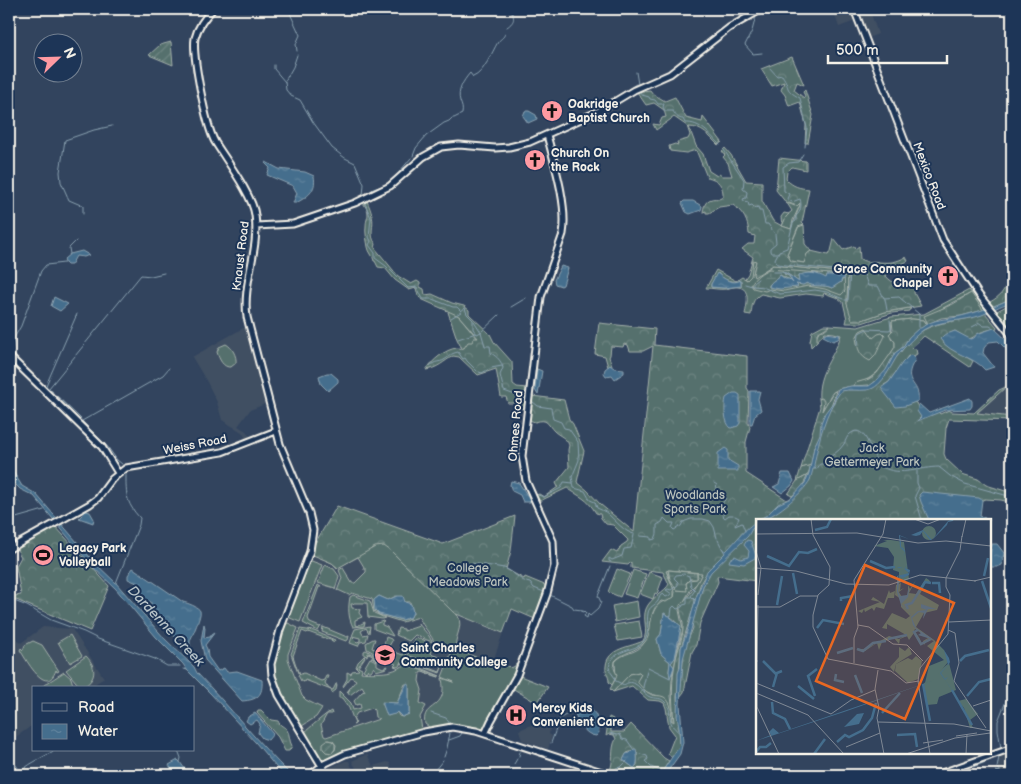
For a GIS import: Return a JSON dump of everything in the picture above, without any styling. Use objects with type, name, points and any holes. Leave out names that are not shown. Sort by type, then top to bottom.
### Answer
[{"type":"main road","name":"Knaust Road","points":[[213,9],[200,24],[194,47],[207,120],[215,141],[251,202],[256,226],[246,310],[276,432],[310,516],[313,534],[310,550],[270,658],[271,683],[276,696],[322,767]]},
{"type":"main road","points":[[256,226],[296,224],[355,203],[390,186],[423,156],[441,147],[459,145],[495,148],[509,147],[530,142],[547,135],[599,111],[634,90],[670,74],[729,28],[762,9]]},
{"type":"main road","name":"Mexico Road","points":[[854,9],[943,240],[985,303],[1012,336]]},
{"type":"main road","name":"Ohmes Road","points":[[486,734],[491,721],[517,674],[547,594],[554,566],[553,541],[526,481],[522,456],[542,290],[563,234],[565,223],[547,135]]},
{"type":"main road","points":[[255,218],[265,226]]},
{"type":"main road","points":[[255,235],[265,226]]},
{"type":"main road","points":[[9,356],[104,450],[118,473]]},
{"type":"main road","name":"Weiss Road","points":[[9,549],[98,498],[112,479],[124,469],[222,452],[276,432]]},
{"type":"main road","points":[[113,467],[124,469]]},
{"type":"main road","points":[[112,479],[113,467]]},
{"type":"main road","points":[[311,774],[352,752],[426,732],[460,727],[611,775]]},
{"type":"main road","points":[[936,775],[1012,748]]},
{"type":"shaded area","points":[[833,9],[851,9],[855,21],[839,27]]},
{"type":"shaded area","points":[[857,9],[884,9],[871,14],[878,34],[868,38]]},
{"type":"shaded area","points":[[245,327],[265,404],[250,410],[238,426],[246,431],[251,439],[245,441],[242,432],[222,420],[217,402],[192,357]]},
{"type":"shaded area","points":[[1012,383],[1012,419],[972,416],[1005,385]]},
{"type":"shaded area","name":"Saint Charles Community College","points":[[372,548],[454,613],[503,633],[492,664],[459,726],[341,753],[323,762],[279,693],[275,651],[312,554],[332,563],[336,568]]},
{"type":"shaded area","points":[[43,627],[72,629],[104,678],[92,686],[32,686],[32,725],[9,742],[9,630],[21,643]]},
{"type":"shaded area","points":[[534,724],[550,729],[549,734],[552,736],[548,749],[522,740],[519,730]]},
{"type":"shaded area","points":[[1012,752],[1012,775],[1001,775],[998,766],[998,756]]},
{"type":"shaded area","points":[[367,754],[373,766],[387,762],[390,763],[393,774],[357,775],[359,774],[352,761]]},
{"type":"shaded area","points":[[349,761],[354,775],[331,775],[327,769]]},
{"type":"green space","points":[[171,42],[173,65],[149,55],[160,45]]},
{"type":"green space","points":[[792,57],[804,85],[797,82],[794,90],[804,98],[803,92],[805,90],[813,115],[808,143],[805,143],[806,125],[800,102],[789,106],[781,90],[784,82],[772,86],[761,69]]},
{"type":"green space","points":[[650,90],[665,101],[675,97],[686,118],[702,122],[703,117],[722,142],[718,145],[702,131],[689,127],[696,146],[703,154],[709,171],[717,176],[719,174],[722,176],[732,176],[728,163],[723,157],[725,155],[722,151],[725,148],[746,181],[762,182],[762,201],[773,221],[791,229],[800,203],[797,206],[787,204],[776,190],[779,158],[806,161],[806,170],[792,167],[787,172],[786,179],[791,184],[809,189],[802,223],[804,225],[798,227],[787,254],[791,261],[804,263],[807,254],[811,251],[828,255],[834,239],[843,250],[854,246],[855,249],[859,246],[860,259],[866,261],[890,262],[906,257],[908,261],[891,269],[886,276],[898,284],[913,282],[914,293],[921,306],[885,312],[862,320],[852,320],[847,304],[848,273],[773,265],[754,277],[756,261],[753,260],[751,276],[747,280],[745,278],[753,257],[742,249],[748,244],[754,244],[755,236],[749,234],[745,218],[733,205],[719,207],[709,213],[703,212],[708,201],[723,197],[721,186],[717,181],[707,177],[696,150],[686,153],[670,151],[669,146],[678,145],[677,142],[688,139],[690,135],[687,126],[674,117],[656,130],[653,124],[659,125],[662,118],[666,117],[664,110],[654,103],[646,105],[637,92]]},
{"type":"green space","points":[[367,201],[373,219],[372,237],[376,244],[375,248],[398,276],[411,284],[417,281],[420,283],[420,287],[424,289],[425,295],[432,294],[464,306],[469,310],[469,314],[490,334],[494,342],[512,362],[513,384],[517,387],[527,388],[525,411],[515,403],[508,403],[506,397],[501,397],[496,369],[478,375],[459,357],[453,356],[437,366],[426,370],[435,359],[444,353],[452,349],[464,348],[468,342],[478,338],[459,316],[421,299],[416,288],[409,290],[395,280],[385,268],[378,267],[369,251],[367,239],[368,213],[363,203]]},
{"type":"green space","points":[[787,203],[795,206],[800,203],[791,229],[782,226],[786,216],[792,211]]},
{"type":"green space","points":[[784,213],[789,214],[786,217],[782,226],[781,217]]},
{"type":"green space","points":[[804,225],[805,244],[811,251],[807,254],[805,263],[791,261],[787,254],[799,226]]},
{"type":"green space","points":[[753,259],[756,261],[753,274],[766,270],[773,265],[848,273],[847,304],[862,320],[885,312],[911,309],[862,323],[846,323],[847,319],[843,302],[824,293],[823,296],[806,294],[780,298],[761,294],[754,300],[751,315],[745,314],[747,298],[745,290],[742,288],[723,289],[706,288],[716,270],[736,281],[742,277],[747,280]],"holes":[[[718,273],[728,280],[741,281],[741,286],[711,287]]]},
{"type":"green space","points":[[769,269],[844,275],[845,291],[841,295],[825,289],[808,286],[784,291],[770,289],[765,291],[753,288],[751,284],[753,281]],"holes":[[[786,273],[799,282],[798,276],[811,273],[808,277],[811,277],[813,273],[819,274],[812,277],[825,283],[830,285],[838,283],[832,288],[807,283],[779,288],[769,287],[780,275],[793,283],[789,276],[784,274]],[[827,275],[844,276],[844,279],[839,283],[838,281],[830,282],[821,276],[826,279]]]},
{"type":"green space","points":[[1012,281],[1012,298],[992,307],[988,303],[999,296],[1006,285]]},
{"type":"green space","points":[[969,290],[987,309],[983,310],[971,293],[943,308],[926,320],[928,324],[926,325],[923,320],[892,321],[891,338],[895,342],[895,347],[883,365],[868,379],[835,391],[822,411],[824,405],[819,399],[819,389],[823,373],[841,335],[825,332],[817,341],[816,337],[819,331],[824,330],[830,325],[858,327],[891,317],[924,314]]},
{"type":"green space","points":[[971,293],[983,310],[961,316],[941,318],[928,324],[924,316],[953,304]]},
{"type":"green space","points":[[1012,303],[1012,332],[995,312]]},
{"type":"green space","points":[[450,311],[459,316],[478,339],[462,349],[448,312]]},
{"type":"green space","points":[[985,313],[997,327],[996,329],[983,332],[968,339],[955,331],[941,338],[943,343],[973,361],[970,367],[924,336],[911,348],[916,349],[917,354],[908,356],[889,382],[884,385],[916,403],[923,417],[938,411],[940,414],[949,410],[952,412],[974,413],[999,390],[1006,387],[977,413],[1012,417],[1012,421],[949,419],[946,428],[944,454],[946,459],[962,474],[978,479],[986,485],[1012,493],[1012,500],[985,499],[935,519],[762,519],[764,517],[756,519],[756,581],[717,576],[718,582],[700,623],[684,692],[680,697],[684,650],[693,628],[692,623],[703,586],[709,575],[706,574],[701,582],[681,648],[677,697],[680,745],[672,758],[668,753],[675,735],[669,727],[664,703],[648,700],[632,686],[613,692],[630,674],[639,672],[641,674],[637,681],[643,689],[652,695],[664,697],[669,702],[671,720],[674,722],[673,675],[683,628],[680,605],[686,599],[702,573],[666,571],[674,590],[674,597],[666,602],[661,601],[655,607],[652,614],[649,636],[644,643],[615,661],[614,668],[617,675],[612,685],[609,682],[606,670],[607,660],[620,649],[643,641],[645,637],[646,609],[651,601],[669,584],[663,572],[631,568],[631,562],[628,565],[602,562],[611,550],[617,553],[628,540],[613,525],[606,524],[600,514],[596,513],[586,501],[567,488],[538,502],[536,495],[539,494],[544,497],[558,487],[556,483],[569,467],[569,445],[547,422],[529,420],[532,396],[564,400],[569,419],[584,451],[577,482],[634,532],[653,346],[643,351],[630,351],[628,345],[624,344],[623,347],[611,346],[609,357],[612,365],[608,367],[605,356],[595,354],[599,323],[655,329],[654,345],[747,356],[748,422],[750,427],[746,442],[746,473],[787,501],[796,493],[792,496],[788,494],[797,481],[808,475],[803,485],[806,483],[811,465],[801,468],[820,407],[819,399],[822,398],[824,401],[822,411],[833,392],[836,391],[831,406],[835,401],[836,394],[841,390],[866,388],[869,385],[853,386],[855,383],[869,379],[877,373],[895,347],[895,342],[889,334],[893,330],[892,321],[923,320],[926,325],[909,337],[903,347],[895,353],[884,374],[872,384],[884,377],[895,359],[920,332],[938,324]],"holes":[[[818,439],[811,464],[814,447]]]},
{"type":"green space","points":[[823,325],[830,325],[817,333],[817,341],[811,347],[812,331]]},
{"type":"green space","points":[[866,328],[873,338],[882,333],[885,336],[875,356],[870,361],[863,357],[857,346],[856,338],[860,331]]},
{"type":"green space","points":[[226,344],[232,349],[236,358],[236,363],[231,367],[224,365],[217,352],[219,347]]},
{"type":"green space","points":[[811,465],[808,475],[797,481],[801,468]]},
{"type":"green space","points":[[776,498],[702,572],[698,582],[691,589],[679,610],[683,629],[672,680],[671,696],[674,722],[672,722],[668,703],[659,696],[642,688],[636,681],[640,676],[639,672],[630,674],[613,692],[610,689],[616,678],[615,662],[622,656],[641,647],[646,639],[657,606],[674,597],[675,592],[665,568]],"holes":[[[668,570],[697,573],[698,577],[689,580],[686,584],[687,588],[684,590],[677,590],[670,579]],[[664,613],[673,618],[680,629],[678,645],[671,663],[674,667],[672,675],[669,672],[670,662],[661,654],[657,639],[661,634]]]},
{"type":"green space","name":"College Meadows Park","points":[[337,506],[443,544],[515,516],[511,551],[506,569],[524,579],[525,577],[547,586],[535,619],[512,609],[503,633],[454,613],[384,546],[375,547],[338,568],[332,563],[313,555],[314,545]]},
{"type":"green space","points":[[55,526],[109,586],[90,631],[9,597],[21,595],[16,566],[21,557],[16,548]]},
{"type":"green space","points":[[378,545],[386,546],[458,616],[460,625],[455,646],[456,650],[490,662],[492,658],[497,660],[497,663],[511,668],[516,664],[519,666],[485,730],[471,728],[428,729],[429,727],[425,724],[425,715],[441,698],[443,691],[442,678],[454,682],[442,677],[452,651],[449,650],[448,652],[433,648],[431,653],[433,655],[446,659],[444,662],[432,657],[427,667],[440,672],[442,669],[440,673],[426,668],[427,662],[410,656],[410,663],[440,676],[404,663],[402,664],[401,662],[401,665],[397,667],[394,666],[396,664],[380,658],[377,661],[377,665],[383,668],[388,666],[387,668],[376,671],[374,667],[371,671],[368,671],[368,669],[366,672],[363,670],[370,658],[376,661],[377,655],[381,655],[367,649],[366,643],[373,639],[375,639],[372,648],[380,651],[382,644],[382,649],[386,655],[383,648],[386,637],[392,641],[389,646],[385,645],[384,648],[403,655],[407,644],[409,644],[407,658],[415,638],[424,640],[430,646],[435,645],[419,617],[402,622],[379,615],[374,611],[372,599],[337,591],[342,578],[339,570],[344,567],[352,583],[355,583],[366,572],[358,557],[337,568],[332,563],[312,554]],"holes":[[[379,596],[388,600],[396,596],[405,602],[410,602],[413,613],[410,618],[402,620],[377,613],[374,600]]]},
{"type":"green space","points":[[309,560],[322,565],[300,622],[290,618],[289,615]]},
{"type":"green space","points":[[325,565],[334,569],[339,576],[335,590],[335,588],[318,583]]},
{"type":"green space","points":[[617,569],[630,574],[620,597],[608,592]]},
{"type":"green space","points":[[633,570],[646,574],[637,598],[624,594]]},
{"type":"green space","points":[[668,570],[697,573],[697,579],[690,579],[686,583],[687,591],[677,590],[670,579]]},
{"type":"green space","points":[[649,572],[663,577],[657,594],[655,593],[653,599],[640,594]]},
{"type":"green space","points":[[318,585],[321,587],[319,587],[308,618],[310,623],[321,626],[318,631],[303,623]]},
{"type":"green space","points":[[353,595],[370,601],[374,613],[385,618],[368,617],[367,603],[354,603],[351,604],[352,608],[360,609],[359,613],[362,617],[355,620],[355,625],[357,626],[365,622],[364,626],[353,627],[349,609],[350,597]]},
{"type":"green space","points":[[637,601],[639,617],[615,622],[612,606]]},
{"type":"green space","points":[[383,621],[382,625],[387,627],[393,636],[374,629],[374,624]]},
{"type":"green space","points":[[639,621],[642,637],[618,641],[614,625]]},
{"type":"green space","points":[[288,623],[298,628],[288,654],[288,659],[302,696],[322,708],[316,717],[302,726],[294,718],[281,695],[274,676],[274,658],[285,625]]},
{"type":"green space","points":[[418,623],[432,642],[415,635],[409,641],[396,635],[398,628],[404,629],[404,631],[419,626]]},
{"type":"green space","points":[[370,626],[369,633],[366,628],[361,631],[363,635],[368,634],[366,641],[360,642],[358,646],[350,643],[352,637],[357,642],[360,641],[360,638],[352,636],[355,629]]},
{"type":"green space","points":[[323,627],[347,637],[349,636],[348,640],[346,641],[322,632]]},
{"type":"green space","points":[[300,629],[314,631],[335,640],[333,643],[333,641],[302,631],[293,656],[298,672],[300,672],[298,673],[291,654]]},
{"type":"green space","points":[[70,635],[82,656],[70,663],[58,642]]},
{"type":"green space","points":[[33,641],[42,645],[59,671],[57,672],[56,670],[52,678],[47,680],[36,674],[20,650],[21,648],[23,650],[25,645]]},
{"type":"green space","points":[[366,650],[375,655],[377,660],[373,658],[375,656],[371,658],[373,655],[368,653],[367,656],[364,655],[364,651]]},
{"type":"green space","points":[[86,656],[92,665],[94,674],[90,682],[84,686],[79,686],[66,670]]},
{"type":"green space","points":[[364,656],[358,667],[362,669],[361,672],[388,672],[407,665],[439,677],[420,673],[419,681],[422,690],[420,703],[426,706],[420,717],[422,730],[347,751],[321,762],[304,733],[322,717],[331,711],[332,714],[327,714],[321,725],[326,737],[379,719],[375,717],[372,708],[357,713],[353,719],[349,708],[342,698],[339,698],[339,691],[351,703],[353,710],[361,708],[360,704],[356,705],[354,701],[365,691],[362,686],[350,695],[348,692],[350,689],[347,692],[356,680],[351,677],[343,686],[347,679],[347,672],[351,674],[352,671],[359,670],[356,667]],"holes":[[[405,684],[409,685],[409,714],[402,717],[397,712],[388,716],[382,703],[397,703]],[[328,740],[333,741],[336,745],[335,750],[331,753],[326,752],[323,748]]]},
{"type":"green space","points":[[64,672],[71,678],[73,686],[44,686]]},
{"type":"green space","points":[[304,673],[321,681],[328,676],[325,683],[329,689],[333,690],[337,684],[336,690],[332,693],[331,690],[305,680],[304,682],[301,681],[298,675]]},
{"type":"green space","points":[[520,676],[548,687],[537,703],[512,688]]},
{"type":"green space","points":[[258,710],[261,710],[271,720],[278,721],[287,730],[292,746],[289,751],[285,751],[278,737],[257,713]]},
{"type":"green space","points":[[609,717],[614,722],[611,726],[611,732],[624,732],[631,724],[669,761],[660,775],[619,775],[609,772],[616,739],[614,735],[609,734],[606,736]],"holes":[[[633,751],[637,753],[637,765],[634,768],[623,760],[627,753]]]},
{"type":"green space","points":[[327,740],[335,744],[335,749],[332,753],[326,752],[323,749],[323,743]]},
{"type":"water","points":[[525,111],[536,115],[537,119],[528,123],[523,116]]},
{"type":"water","points":[[266,162],[279,169],[305,172],[314,176],[313,190],[304,198],[293,203],[297,193],[293,186],[267,175],[270,168]]},
{"type":"water","points":[[684,201],[693,201],[702,206],[701,210],[690,214],[686,212],[682,203]]},
{"type":"water","points":[[82,251],[89,255],[84,257],[76,256],[71,265],[65,263],[64,259],[70,254]]},
{"type":"water","points":[[561,266],[568,268],[563,285],[561,286],[555,284],[554,280]]},
{"type":"water","points":[[782,272],[786,273],[799,282],[798,276],[808,273],[826,278],[827,275],[843,275],[845,279],[842,279],[841,282],[832,288],[807,283],[803,285],[796,284],[797,287],[780,289],[769,287],[780,275],[793,283],[789,276]]},
{"type":"water","points":[[717,273],[731,282],[741,280],[741,286],[711,287]]},
{"type":"water","points":[[54,297],[68,304],[60,311],[51,306]]},
{"type":"water","points":[[1012,298],[1010,303],[982,315],[930,326],[914,337],[901,351],[887,374],[873,388],[841,391],[835,399],[823,427],[814,465],[816,469],[813,469],[810,480],[801,492],[787,505],[771,516],[760,519],[778,504],[791,498],[805,483],[814,447],[820,434],[821,423],[825,413],[834,401],[838,389],[851,386],[869,386],[876,381],[886,370],[895,353],[903,347],[909,337],[919,328],[935,321],[980,311]]},
{"type":"water","points":[[994,328],[1012,345],[1012,352],[1009,352],[998,341],[989,342],[984,348],[983,353],[994,367],[985,370],[975,362],[950,349],[940,339],[944,335],[955,331],[970,339],[974,338],[977,334]]},
{"type":"water","points":[[825,333],[840,335],[838,339],[833,341],[823,336]]},
{"type":"water","points":[[910,355],[914,356],[915,360],[911,368],[910,378],[917,390],[918,401],[896,407],[881,388],[889,382]]},
{"type":"water","points":[[610,365],[614,368],[624,369],[624,373],[615,379],[612,375],[606,376],[604,373],[605,369]]},
{"type":"water","points":[[537,369],[542,371],[538,395],[535,390]]},
{"type":"water","points":[[331,373],[338,379],[338,382],[328,391],[321,384],[319,376]]},
{"type":"water","points":[[750,391],[760,391],[758,399],[761,410],[755,415],[752,424],[750,424]]},
{"type":"water","points":[[733,393],[740,395],[740,423],[738,426],[731,428],[726,418],[725,405],[726,398]]},
{"type":"water","points":[[970,398],[972,406],[970,409],[945,410],[917,421],[921,417],[917,411],[919,404],[929,413]]},
{"type":"water","points":[[725,448],[728,450],[728,460],[738,466],[738,471],[718,471],[718,453]]},
{"type":"water","points":[[9,465],[22,486],[36,494],[95,563],[116,583],[165,639],[194,667],[197,673],[291,775],[285,775],[276,767],[211,694],[156,637],[116,589],[91,565],[34,496],[20,489],[14,483],[9,471]]},
{"type":"water","points":[[782,473],[790,473],[794,481],[782,493],[773,487],[779,484]]},
{"type":"water","points":[[511,481],[519,483],[530,502],[523,502],[520,495],[512,491]]},
{"type":"water","points":[[922,492],[979,498],[982,500],[980,516],[988,519],[929,519],[919,495]]},
{"type":"water","points":[[86,511],[90,512],[94,519],[93,523],[79,518]]},
{"type":"water","points":[[756,522],[756,526],[748,536],[711,572],[703,586],[683,659],[680,704],[683,742],[680,754],[665,775],[660,775],[680,745],[677,716],[678,673],[681,648],[696,597],[707,571],[725,553],[722,548],[726,551]]},
{"type":"water","points":[[747,540],[751,541],[755,558],[744,564],[729,562],[735,556],[741,559],[748,557],[749,551],[744,545]]},
{"type":"water","points":[[992,544],[997,544],[1004,553],[1002,565],[991,567]]},
{"type":"water","points":[[133,568],[183,602],[193,605],[200,611],[200,617],[190,641],[193,654],[187,650],[184,639],[178,639],[171,633],[169,621],[162,621],[150,608],[151,602],[143,601],[141,598],[142,591],[139,590],[137,583],[128,579],[128,575]]},
{"type":"water","points":[[379,596],[388,600],[397,596],[403,596],[405,602],[411,604],[413,612],[411,617],[402,620],[379,614],[375,610],[374,600]]},
{"type":"water","points":[[664,613],[669,616],[671,615],[670,617],[681,626],[675,658],[671,663],[674,667],[670,678],[670,662],[661,654],[657,639],[661,634]]},
{"type":"water","points":[[204,624],[204,638],[210,637],[215,632],[205,645],[208,657],[218,671],[224,668],[227,672],[237,671],[262,680],[262,689],[256,698],[242,701],[205,660],[201,641]]},
{"type":"water","points":[[407,683],[409,684],[409,714],[402,717],[397,712],[387,716],[382,702],[397,703]]},
{"type":"water","points":[[585,708],[590,709],[595,714],[599,733],[596,736],[585,731],[574,712]]},
{"type":"water","points":[[255,713],[273,734],[268,740],[262,738],[258,733],[260,724],[257,720],[250,724],[246,721],[248,717]]},
{"type":"water","points":[[636,749],[637,764],[634,768],[623,760],[626,754]]},
{"type":"water","points":[[178,760],[189,775],[175,775],[169,765]]},
{"type":"waterway","points":[[288,9],[300,35],[296,44],[297,51]]},
{"type":"waterway","points":[[507,27],[514,18],[509,9]]},
{"type":"waterway","points":[[756,16],[752,31],[745,45],[753,54],[762,53]]},
{"type":"waterway","points":[[413,156],[416,148],[426,136],[452,118],[462,114],[459,94],[463,83],[470,73],[473,77],[481,71],[505,33]]},
{"type":"waterway","points":[[285,81],[297,55]]},
{"type":"waterway","points":[[274,65],[274,69],[285,82],[286,90],[291,96],[300,100],[332,148],[355,163],[364,184],[363,196]]},
{"type":"waterway","points":[[769,67],[777,76],[782,75],[789,90],[800,98],[807,128],[805,147]]},
{"type":"waterway","points":[[636,72],[638,84]]},
{"type":"waterway","points":[[628,89],[636,84]]},
{"type":"waterway","points":[[640,92],[642,95],[655,100],[658,104],[664,104],[665,111],[673,111],[685,123],[691,123],[700,127],[709,133],[720,145]]},
{"type":"waterway","points":[[83,214],[83,206],[69,200],[61,182],[60,172],[65,140],[112,126]]},
{"type":"waterway","points":[[724,150],[744,180],[743,189],[747,192],[746,198],[743,199],[744,201],[748,202],[749,206],[758,207],[759,211],[762,211],[765,224],[768,224],[775,234],[776,243],[770,248],[771,253],[778,253]]},
{"type":"waterway","points":[[795,266],[777,264],[775,259],[779,251],[787,248],[793,223],[796,221],[796,216],[801,206],[800,199],[792,202],[787,199],[789,194],[784,191],[783,167],[789,163],[798,162],[803,154]]},
{"type":"waterway","points":[[396,176],[411,158]]},
{"type":"waterway","points":[[365,194],[386,185],[394,178]]},
{"type":"waterway","points":[[365,203],[371,218],[369,237],[371,241],[369,245],[375,253],[375,258],[408,288],[417,287],[423,299],[432,299],[457,307],[461,311],[465,308],[467,314],[473,320],[473,329],[477,334],[481,332],[485,346],[490,346],[491,353],[501,363],[503,368],[500,375],[504,391],[524,398]]},
{"type":"waterway","points":[[70,254],[69,248],[76,241]]},
{"type":"waterway","points":[[11,352],[14,338],[21,326],[41,271],[46,265],[64,263]]},
{"type":"waterway","points":[[797,266],[844,271]]},
{"type":"waterway","points":[[846,271],[856,274],[863,271],[868,286],[878,286],[884,298],[899,297],[919,314],[919,327]]},
{"type":"waterway","points":[[773,272],[782,272]]},
{"type":"waterway","points":[[845,300],[848,300],[850,272]]},
{"type":"waterway","points":[[49,388],[141,275],[151,276],[164,273]]},
{"type":"waterway","points":[[758,279],[753,283],[753,286],[764,287]]},
{"type":"waterway","points":[[745,284],[752,286]]},
{"type":"waterway","points":[[765,288],[780,294],[815,290],[827,292],[843,299]]},
{"type":"waterway","points":[[511,307],[526,298]]},
{"type":"waterway","points":[[885,299],[887,310]]},
{"type":"waterway","points":[[451,318],[461,312]]},
{"type":"waterway","points":[[53,392],[46,386],[77,314]]},
{"type":"waterway","points":[[474,321],[481,332],[499,315]]},
{"type":"waterway","points":[[858,345],[859,333],[867,329],[889,330],[891,329],[890,320]]},
{"type":"waterway","points":[[978,322],[993,328]]},
{"type":"waterway","points":[[972,327],[978,324]]},
{"type":"waterway","points":[[458,339],[476,333]]},
{"type":"waterway","points":[[430,366],[458,352],[477,371]]},
{"type":"waterway","points":[[479,372],[482,373],[491,368],[502,366]]},
{"type":"waterway","points":[[122,464],[82,421],[163,375],[169,368]]},
{"type":"waterway","points":[[56,395],[81,419]]},
{"type":"waterway","points":[[533,402],[538,406],[551,408],[553,419],[561,422],[564,428],[569,429],[578,442],[579,460],[572,477],[574,488],[585,491],[590,500],[595,502],[597,508],[607,513],[620,526],[634,534]]},
{"type":"waterway","points":[[825,462],[842,447],[849,435],[856,431],[865,437],[878,464],[889,470],[903,471],[939,467],[950,476],[965,484],[1012,497]]},
{"type":"waterway","points":[[814,468],[817,469],[820,464],[823,464]]},
{"type":"waterway","points":[[917,471],[919,488],[915,496],[922,519]]},
{"type":"waterway","points":[[116,583],[140,518],[131,507],[127,497],[126,472]]},
{"type":"waterway","points":[[538,495],[544,497],[561,488],[564,482],[573,483]]},
{"type":"waterway","points":[[714,483],[717,485],[716,494],[713,497],[716,499],[720,495],[726,498],[722,504],[725,508],[723,516],[725,518],[733,515]]},
{"type":"waterway","points":[[9,520],[44,510]]},
{"type":"waterway","points":[[735,516],[739,518],[735,526],[742,523],[745,531]]},
{"type":"waterway","points":[[640,536],[651,537],[651,540],[655,539],[657,525],[664,518],[669,523],[674,523],[672,528],[674,530],[681,526],[683,522],[691,519],[703,519],[710,521],[717,538]]},
{"type":"waterway","points":[[611,562],[609,558],[612,560],[622,556],[624,549],[631,548],[634,535]]},
{"type":"waterway","points":[[718,540],[722,548]]},
{"type":"waterway","points":[[472,563],[507,569],[523,581],[530,583],[534,588],[544,592]]},
{"type":"waterway","points":[[550,595],[572,606],[574,609],[584,611],[586,613],[584,616],[587,618],[588,614],[590,616],[598,609],[601,602],[598,596],[610,566]]},
{"type":"waterway","points":[[680,733],[670,721],[669,709],[663,700],[648,696],[634,683],[624,685],[614,680],[615,678],[609,667],[611,661],[619,653],[643,642],[648,632],[649,611],[657,603],[661,595],[663,594],[666,597],[672,594],[666,590],[671,590],[678,585],[674,578],[676,575],[684,574],[689,576],[691,586],[695,590],[691,596],[695,600]]},
{"type":"waterway","points":[[671,615],[674,606],[677,609],[682,607],[687,604],[687,597],[691,597]]},
{"type":"waterway","points":[[9,599],[27,606],[51,620],[98,639],[155,659],[167,666],[180,666]]},
{"type":"waterway","points":[[645,693],[643,687],[648,667],[670,678]]},
{"type":"waterway","points":[[1001,748],[998,721],[1012,686]]},
{"type":"waterway","points":[[551,743],[560,718],[574,711]]},
{"type":"waterway","points":[[431,713],[446,718],[450,724]]},
{"type":"waterway","points":[[444,757],[450,733]]},
{"type":"waterway","points":[[449,740],[460,736],[462,733]]},
{"type":"waterway","points":[[610,733],[620,734],[622,739],[627,740],[634,750]]},
{"type":"waterway","points":[[16,765],[20,771],[52,752]]},
{"type":"waterway","points":[[179,752],[180,762]]},
{"type":"waterway","points":[[519,756],[520,752]]},
{"type":"waterway","points":[[637,753],[647,756],[648,759],[645,761],[651,767],[663,772]]},
{"type":"waterway","points":[[999,757],[997,768],[1000,772],[996,771],[1002,775]]},
{"type":"waterway","points":[[514,764],[517,759]]},
{"type":"waterway","points":[[431,775],[443,760]]},
{"type":"waterway","points":[[973,767],[991,760]]},
{"type":"waterway","points":[[613,770],[621,767],[627,761]]},
{"type":"waterway","points":[[508,775],[512,768]]},
{"type":"waterway","points":[[962,775],[967,769]]},
{"type":"place","name":"Oakridge Baptist Church","points":[[552,111]]},
{"type":"place","name":"Church On the Rock","points":[[535,160]]},
{"type":"place","name":"Grace Community Chapel","points":[[948,276]]},
{"type":"place","name":"Legacy Park Volleyball","points":[[43,555]]},
{"type":"place","name":"Saint Charles Community College","points":[[385,655]]},
{"type":"place","name":"Mercy Kids Convenient Care","points":[[516,715]]},
{"type":"park label","name":"Jack Gettermeyer Park","points":[[872,455]]},
{"type":"park label","name":"Woodlands Sports Park","points":[[695,502]]},
{"type":"water label","name":"Dardenne Creek","points":[[166,626]]}]
